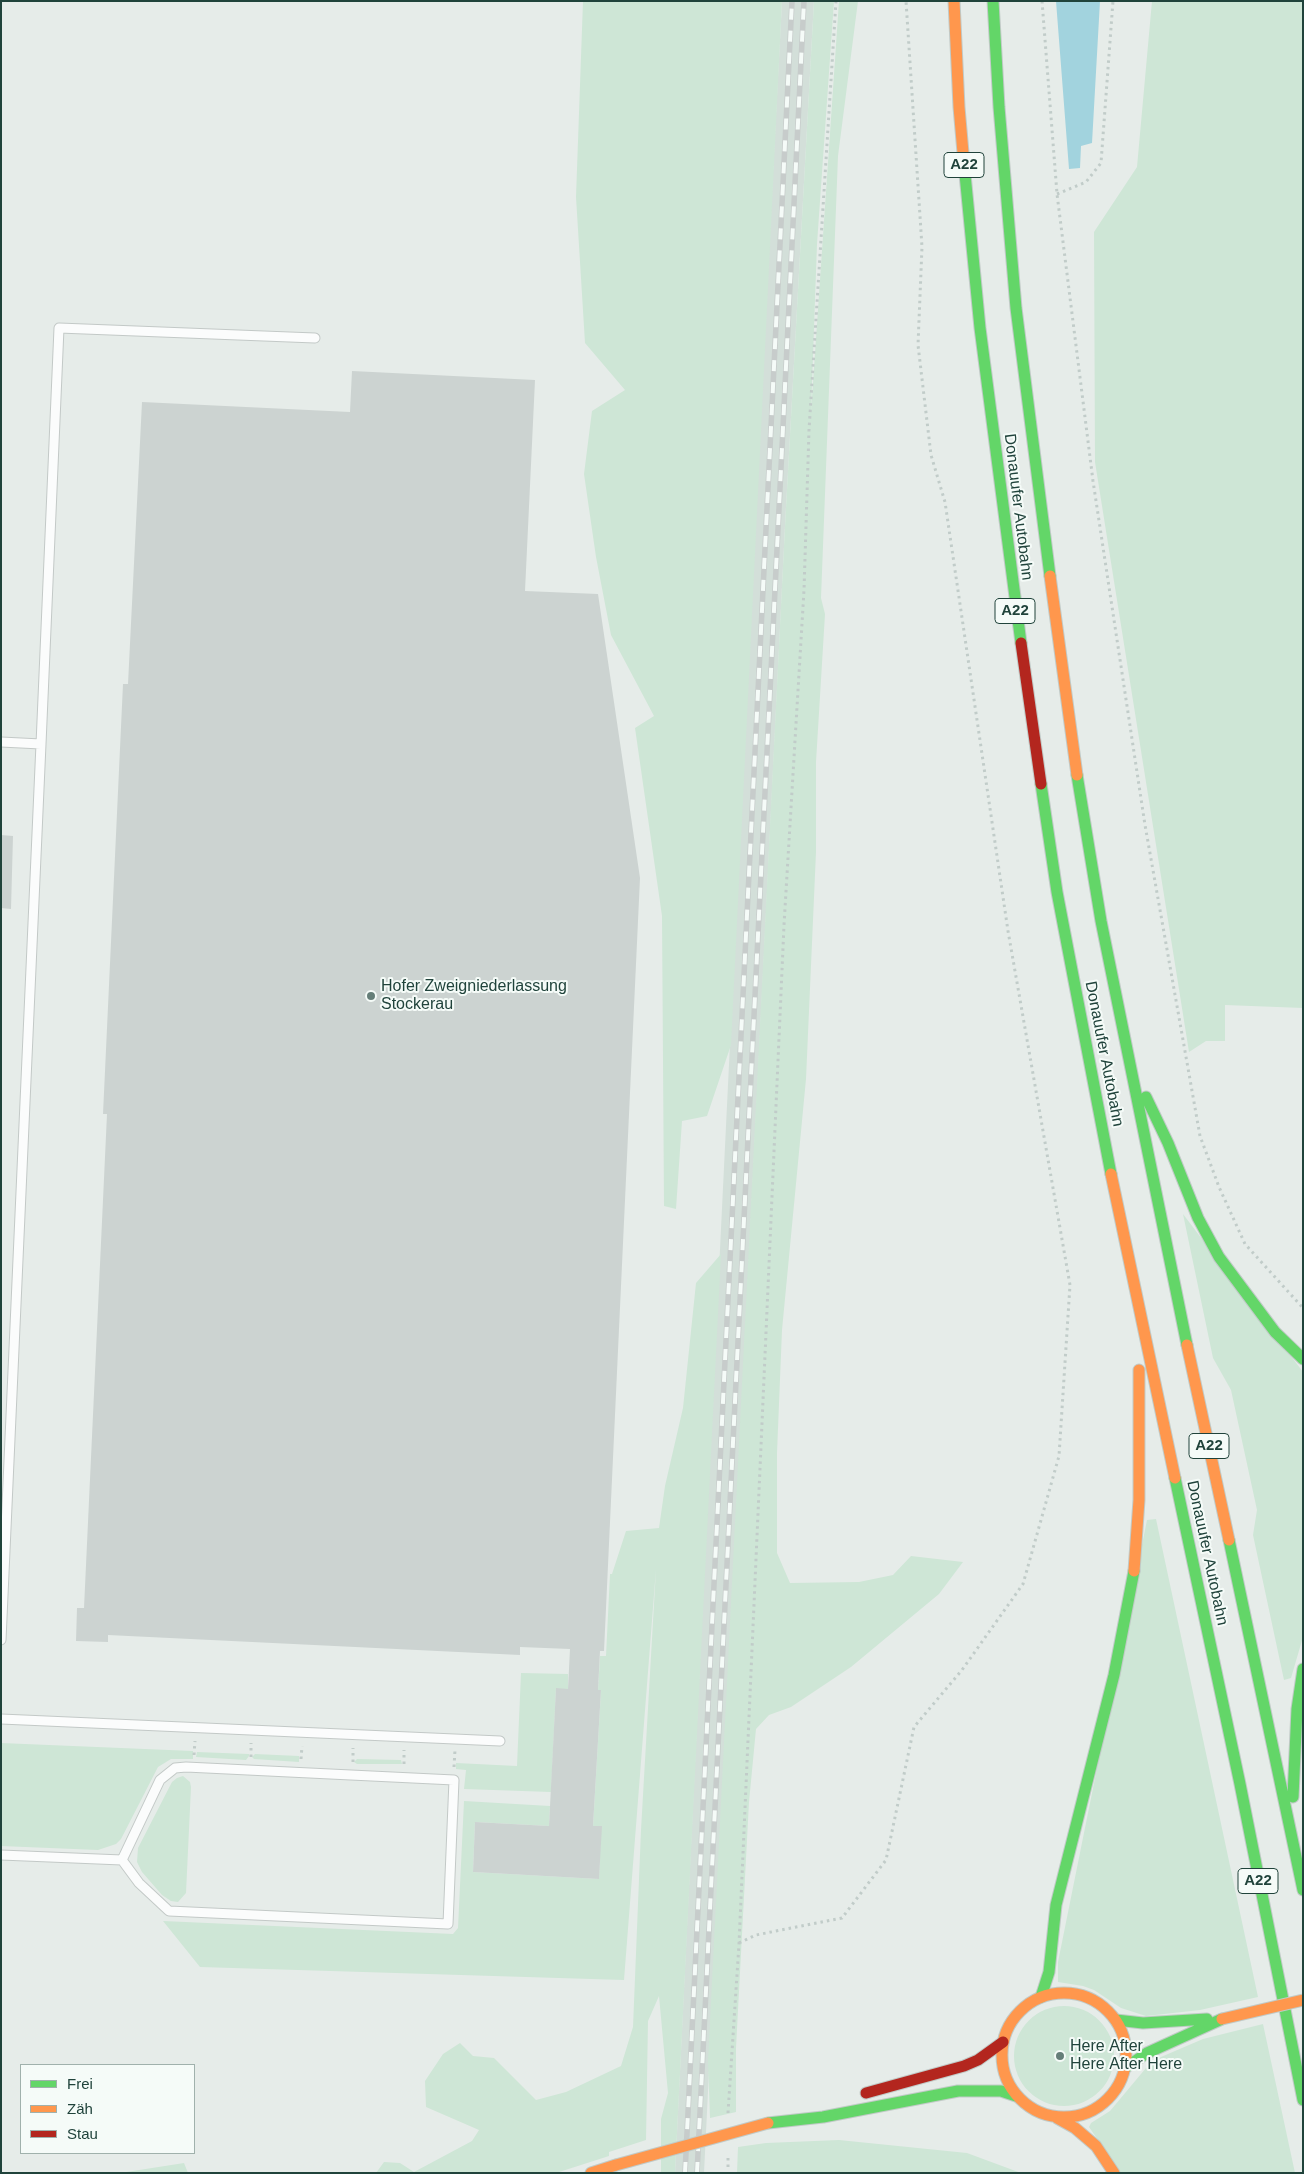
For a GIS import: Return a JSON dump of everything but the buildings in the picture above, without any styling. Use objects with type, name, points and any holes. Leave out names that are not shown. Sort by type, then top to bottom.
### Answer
[{"type":"main road","name":"Donauufer Autobahn","points":[[954,1],[959,107],[980,328],[1007,551],[1059,902],[1079,1014],[1138,1309],[1240,1784],[1303,2100]]},
{"type":"main road","name":"Donauufer Autobahn","points":[[993,1],[999,107],[1016,308],[1041,511],[1079,786],[1128,1058],[1303,1890]]},
{"type":"main road","points":[[1128,1058],[1168,1143],[1198,1218],[1219,1258],[1244,1294],[1275,1332],[1303,1359]]},
{"type":"main road","points":[[1041,1997],[1049,1972],[1056,1905],[1114,1675],[1133,1578],[1139,1500],[1138,1309]]},
{"type":"main road","points":[[1290,1834],[1297,1709],[1303,1669]]},
{"type":"main road","points":[[1016,2096],[1006,2080],[1001,2061],[1003,2042],[1008,2027],[1016,2014],[1027,2004],[1041,1997],[1057,1993],[1082,1996],[1104,2008],[1116,2020],[1125,2044],[1125,2068],[1119,2086],[1108,2100],[1093,2111],[1075,2117],[1057,2118]]},
{"type":"main road","points":[[1125,2068],[1147,2053],[1222,2019],[1303,2000]]},
{"type":"main road","points":[[1116,2020],[1143,2023],[1196,2018],[1222,2019]]},
{"type":"main road","points":[[853,2097],[964,2066],[978,2060],[1003,2042]]},
{"type":"main road","points":[[591,2173],[682,2145],[782,2120],[823,2117],[958,2091],[1001,2091],[1016,2096],[1035,2110],[1057,2118],[1075,2128],[1096,2146],[1114,2173]]},
{"type":"main road","points":[[782,2120],[819,2105]]},
{"type":"lane","points":[[1,1640],[59,328],[315,338]]},
{"type":"lane","points":[[1,742],[40,744]]},
{"type":"lane","points":[[1,1719],[500,1741]]},
{"type":"lane","points":[[176,1768],[454,1780],[448,1924],[169,1911],[139,1883],[122,1860],[160,1780],[168,1772],[176,1768]]},
{"type":"lane","points":[[1,1855],[122,1860]]},
{"type":"path","points":[[728,2119],[739,1944],[784,925],[804,590],[809,430],[836,1]]},
{"type":"path","points":[[739,1944],[756,1935],[842,1918],[886,1860],[914,1727],[962,1670],[1023,1584],[1059,1456],[1070,1285],[1008,930],[945,502],[931,455],[918,345],[922,247],[906,1]]},
{"type":"path","points":[[1042,1],[1058,194],[1092,481],[1146,825],[1200,1136],[1218,1187],[1245,1244],[1303,1308]]},
{"type":"path","points":[[1058,194],[1086,182],[1100,163],[1113,1]]},
{"type":"path","points":[[194,1768],[195,1728]]},
{"type":"path","points":[[250,1770],[252,1730]]},
{"type":"path","points":[[301,1773],[302,1732]]},
{"type":"path","points":[[352,1775],[354,1734]]},
{"type":"path","points":[[403,1777],[405,1737]]},
{"type":"path","points":[[454,1780],[456,1739]]},
{"type":"path","points":[[728,2148],[728,2167]]},
{"type":"shaded area","points":[[782,1],[814,1],[785,526],[704,2173],[675,2173],[765,325]]},
{"type":"green space","points":[[583,1],[782,1],[731,1045],[707,1116],[682,1121],[676,1209],[664,1206],[662,916],[635,728],[654,716],[611,635],[596,557],[584,474],[592,411],[625,390],[585,343],[576,197]]},
{"type":"green space","points":[[814,1],[834,1],[817,244],[811,412],[839,1],[858,1],[838,156],[821,598],[825,614],[816,762],[816,852],[806,1079],[782,1330],[777,1453],[777,1553],[790,1583],[859,1582],[893,1575],[911,1556],[963,1562],[939,1594],[851,1667],[791,1707],[769,1715],[756,1729],[749,1802],[736,2048],[736,2112],[710,2118],[708,2061],[785,526]]},
{"type":"green space","points":[[1152,1],[1303,1],[1303,1008],[1225,1005],[1225,1041],[1206,1041],[1189,1052],[1095,462],[1094,232],[1137,167]]},
{"type":"green space","points":[[1183,1214],[1303,1372],[1303,1637],[1291,1678],[1284,1680],[1253,1535],[1257,1510],[1231,1390],[1213,1358]]},
{"type":"green space","points":[[721,1254],[675,2173],[661,2173],[661,2119],[668,2093],[659,1996],[648,2021],[646,2140],[609,2152],[609,2156],[556,2173],[376,2173],[384,2162],[400,2163],[414,2172],[472,2141],[479,2130],[426,2107],[425,2081],[443,2054],[460,2043],[473,2056],[494,2058],[536,2100],[566,2092],[621,2066],[633,2027],[641,1830],[656,1569],[624,1980],[200,1967],[163,1921],[453,1934],[458,1928],[464,1801],[550,1806],[549,1826],[475,1822],[473,1872],[599,1879],[601,1826],[593,1826],[601,1690],[598,1690],[600,1656],[606,1656],[610,1574],[612,1574],[626,1531],[659,1528],[665,1486],[683,1408],[696,1283]]},
{"type":"green space","points":[[1156,1519],[1258,1997],[1200,2010],[1146,2016],[1121,2008],[1094,1990],[1083,1986],[1058,1982],[1058,1962],[1147,1520]]},
{"type":"green space","points":[[521,1673],[568,1674],[568,1689],[556,1689],[551,1792],[464,1789],[466,1770],[456,1769],[456,1763],[517,1766]]},
{"type":"green space","points":[[1,1743],[193,1751],[193,1759],[171,1759],[158,1767],[121,1839],[116,1844],[98,1850],[1,1846]]},
{"type":"green space","points":[[197,1752],[249,1754],[249,1756],[246,1760],[196,1757]]},
{"type":"green space","points":[[255,1754],[299,1756],[299,1762],[254,1759],[252,1757]]},
{"type":"green space","points":[[357,1759],[401,1760],[402,1764],[357,1764],[354,1762]]},
{"type":"green space","points":[[183,1776],[190,1782],[191,1787],[186,1893],[178,1902],[171,1901],[162,1895],[142,1872],[137,1862],[138,1848],[172,1782]]},
{"type":"green space","points":[[1064,2006],[1074,2007],[1092,2014],[1106,2028],[1113,2046],[1113,2066],[1106,2084],[1092,2098],[1074,2105],[1064,2106],[1054,2105],[1036,2098],[1022,2084],[1015,2066],[1014,2056],[1015,2046],[1022,2028],[1036,2014],[1054,2007]]},
{"type":"green space","points":[[1263,2024],[1295,2173],[1121,2173],[1089,2127],[1091,2123],[1110,2111],[1146,2068],[1161,2057],[1203,2039]]},
{"type":"green space","points":[[839,2140],[967,2153],[1021,2173],[737,2173],[738,2147],[766,2143]]},
{"type":"green space","points":[[184,2163],[188,2173],[120,2173]]},
{"type":"water","points":[[1056,1],[1100,1],[1092,143],[1081,146],[1080,168],[1069,169]]},
{"type":"railway","points":[[685,2173],[792,1]]},
{"type":"railway","points":[[697,2173],[804,1]]},
{"type":"traffic: fast","points":[[993,1],[999,107],[1016,308],[1050,576]]},
{"type":"traffic: fast","points":[[964,164],[980,328],[1021,643]]},
{"type":"traffic: fast","points":[[1077,775],[1101,921],[1187,1345]]},
{"type":"traffic: fast","points":[[1041,784],[1057,892],[1111,1174]]},
{"type":"traffic: fast","points":[[1146,1097],[1168,1143],[1198,1218],[1219,1257],[1275,1332],[1303,1359]]},
{"type":"traffic: fast","points":[[1175,1478],[1240,1784],[1303,2100]]},
{"type":"traffic: fast","points":[[1229,1540],[1303,1890]]},
{"type":"traffic: fast","points":[[1041,1997],[1049,1972],[1056,1905],[1114,1675],[1134,1571]]},
{"type":"traffic: fast","points":[[1293,1797],[1297,1709],[1303,1669]]},
{"type":"traffic: fast","points":[[1116,2020],[1143,2023],[1207,2019]]},
{"type":"traffic: fast","points":[[1125,2068],[1147,2053],[1222,2019]]},
{"type":"traffic: fast","points":[[768,2123],[823,2117],[958,2091],[1001,2091],[1016,2096]]},
{"type":"traffic: slow","points":[[954,1],[959,107],[964,164]]},
{"type":"traffic: slow","points":[[1050,576],[1077,775]]},
{"type":"traffic: slow","points":[[1111,1174],[1175,1478]]},
{"type":"traffic: slow","points":[[1187,1345],[1229,1540]]},
{"type":"traffic: slow","points":[[1134,1571],[1139,1500],[1139,1370]]},
{"type":"traffic: slow","points":[[1064,1993],[1088,1997],[1108,2011],[1122,2031],[1126,2055],[1122,2079],[1108,2099],[1088,2113],[1064,2117],[1040,2113],[1020,2099],[1006,2079],[1002,2055],[1006,2031],[1020,2011],[1040,1997],[1064,1993]]},
{"type":"traffic: slow","points":[[1222,2019],[1303,2000]]},
{"type":"traffic: slow","points":[[1057,2118],[1075,2128],[1096,2146],[1114,2173]]},
{"type":"traffic: slow","points":[[616,2165],[768,2123]]},
{"type":"traffic: slow","points":[[591,2173],[616,2165]]},
{"type":"traffic: jam","points":[[1021,643],[1041,784]]},
{"type":"traffic: jam","points":[[866,2093],[964,2066],[978,2060],[1003,2042]]},
{"type":"place","name":"Hofer Zweigniederlassung Stockerau","points":[[371,996]]},
{"type":"place","name":"Here After Here After Here","points":[[1060,2056]]}]
